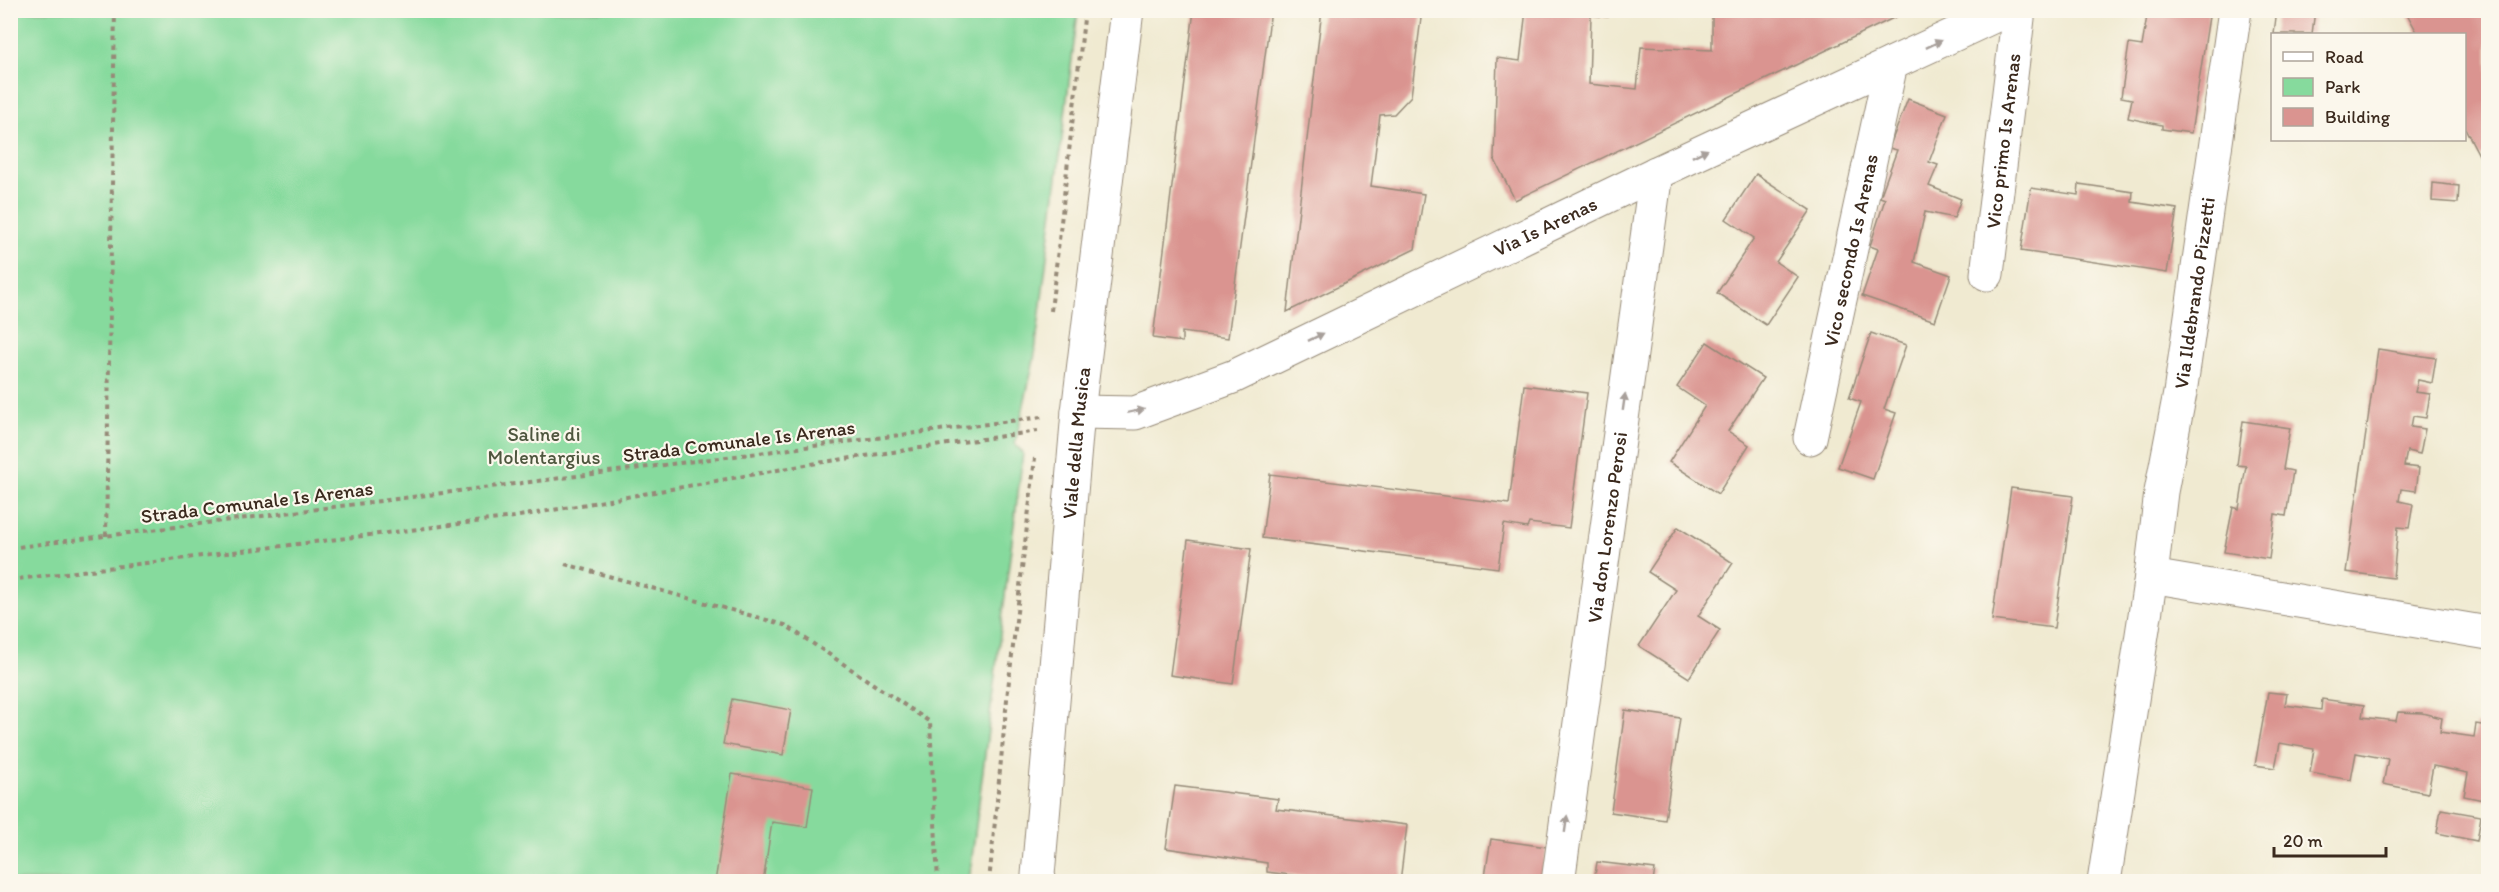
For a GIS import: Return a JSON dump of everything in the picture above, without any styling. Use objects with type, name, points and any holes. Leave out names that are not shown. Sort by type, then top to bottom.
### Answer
[{"type":"street","name":"Viale della Musica","points":[[1039,878],[1078,412],[1127,10]]},
{"type":"street","name":"Via Is Arenas","points":[[1078,412],[1135,414],[1235,376],[1656,173],[2007,10]]},
{"type":"street","name":"Vico primo Is Arenas","points":[[1987,274],[2019,10]]},
{"type":"street","name":"Via Ildebrando Pizzetti","points":[[2104,882],[2151,576],[2161,492],[2180,393],[2235,10]]},
{"type":"street","name":"Vico secondo Is Arenas","points":[[1810,438],[1891,64]]},
{"type":"street","name":"Via don Lorenzo Perosi","points":[[1558,882],[1656,173]]},
{"type":"street","points":[[2151,576],[2488,633]]},
{"type":"path","points":[[106,536],[115,10]]},
{"type":"path","name":"Strada Comunale Is Arenas","points":[[10,548],[1078,412]]},
{"type":"path","points":[[10,580],[514,517],[817,463],[1038,431]]},
{"type":"path","points":[[565,564],[785,625],[930,722],[938,882]]},
{"type":"green space","name":"Saline di Molentargius","points":[[10,11],[1078,11],[1034,360],[1015,444],[1023,453],[969,881],[11,881]]},
{"type":"building","points":[[1194,10],[1271,10],[1228,338],[1182,332],[1182,342],[1153,338]]},
{"type":"building","points":[[1322,10],[1422,10],[1411,96],[1394,114],[1380,115],[1371,186],[1424,194],[1415,249],[1287,312]]},
{"type":"building","points":[[1526,10],[1608,10],[1608,17],[1591,15],[1589,84],[1637,89],[1641,47],[1712,50],[1712,10],[1910,10],[1515,200],[1494,158],[1497,58],[1520,61]]},
{"type":"building","points":[[2148,10],[2210,10],[2191,133],[2162,129],[2162,125],[2128,118],[2132,99],[2121,97],[2129,44],[2142,46]]},
{"type":"building","points":[[2277,10],[2315,10],[2312,33],[2274,33]]},
{"type":"building","points":[[2405,10],[2488,10],[2488,153],[2480,157],[2466,130],[2466,33],[2417,33]]},
{"type":"building","points":[[1908,99],[1947,114],[1929,162],[1938,165],[1929,186],[1961,199],[1954,218],[1925,212],[1914,262],[1951,275],[1935,321],[1862,296],[1878,249],[1870,246],[1885,199],[1880,197],[1897,150],[1889,148]]},
{"type":"building","points":[[1756,174],[1811,210],[1776,262],[1798,277],[1766,325],[1717,293],[1754,238],[1726,219]]},
{"type":"building","points":[[2433,183],[2459,186],[2458,203],[2432,201]]},
{"type":"building","points":[[2079,184],[2133,192],[2132,202],[2177,209],[2167,273],[2021,251],[2031,188],[2078,195]]},
{"type":"building","points":[[1871,333],[1906,345],[1884,409],[1896,413],[1873,479],[1838,467],[1861,402],[1849,398]]},
{"type":"building","points":[[1707,342],[1763,378],[1728,431],[1749,445],[1718,494],[1669,462],[1705,406],[1677,387]]},
{"type":"building","points":[[2378,349],[2436,358],[2432,383],[2418,380],[2415,392],[2430,394],[2426,418],[2413,416],[2411,427],[2425,429],[2420,454],[2407,451],[2404,466],[2419,468],[2416,491],[2401,489],[2399,501],[2413,504],[2409,528],[2398,527],[2393,578],[2346,572]]},
{"type":"building","points":[[1524,385],[1587,393],[1569,528],[1529,523],[1527,528],[1504,524],[1498,568],[1262,538],[1270,474],[1509,504]]},
{"type":"building","points":[[2243,421],[2290,428],[2283,469],[2293,471],[2286,516],[2275,514],[2269,559],[2224,552],[2233,507],[2239,509],[2246,466],[2237,465]]},
{"type":"building","points":[[2011,488],[2073,496],[2054,628],[1992,620]]},
{"type":"building","points":[[1678,527],[1733,563],[1698,616],[1720,630],[1689,678],[1639,646],[1676,590],[1648,572]]},
{"type":"building","points":[[1188,540],[1251,549],[1233,684],[1170,675]]},
{"type":"building","points":[[2268,692],[2287,694],[2285,705],[2321,710],[2322,699],[2364,705],[2362,717],[2396,721],[2398,712],[2422,713],[2442,718],[2440,732],[2474,737],[2476,724],[2488,726],[2488,801],[2464,796],[2468,773],[2433,766],[2428,793],[2383,784],[2388,759],[2356,753],[2351,780],[2310,773],[2314,749],[2280,743],[2275,768],[2255,765]]},
{"type":"building","points":[[732,699],[791,710],[783,755],[723,744]]},
{"type":"building","points":[[1625,710],[1680,718],[1665,820],[1611,812]]},
{"type":"building","points":[[732,774],[813,787],[807,827],[772,822],[763,882],[715,882]]},
{"type":"building","points":[[1175,786],[1278,799],[1276,809],[1407,825],[1400,882],[1344,882],[1267,872],[1267,863],[1166,848]]},
{"type":"building","points":[[2441,809],[2481,816],[2477,841],[2437,833]]},
{"type":"building","points":[[1491,839],[1547,847],[1542,882],[1484,882]]},
{"type":"building","points":[[1597,862],[1655,869],[1653,882],[1594,882]]}]
